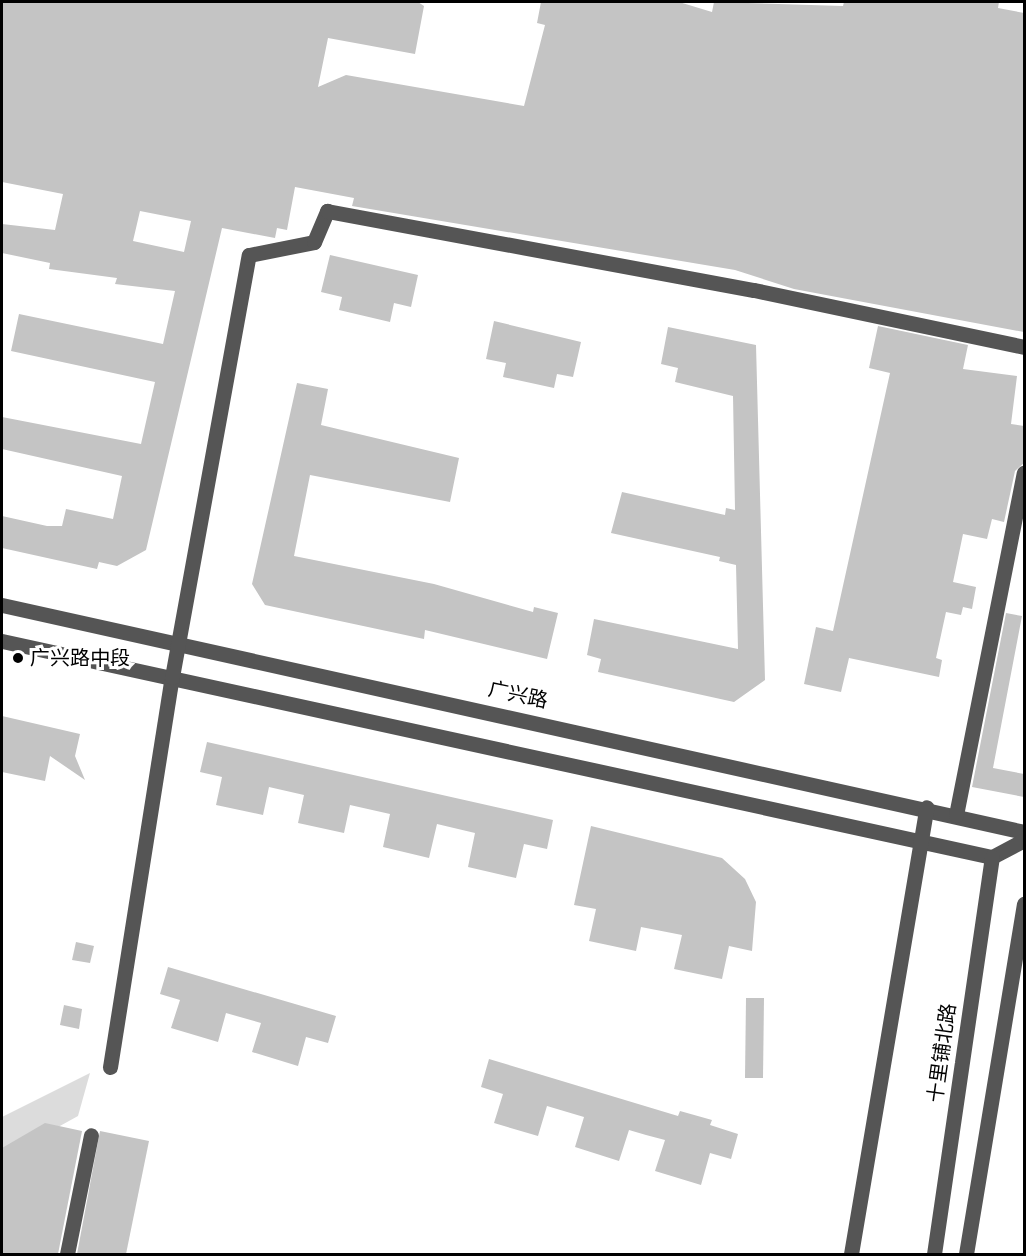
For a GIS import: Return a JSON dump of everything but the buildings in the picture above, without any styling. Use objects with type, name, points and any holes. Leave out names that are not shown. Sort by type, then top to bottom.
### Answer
[{"type":"street","points":[[110,1067],[172,677],[182,642],[249,255],[314,242],[327,211],[743,288],[1024,347]]},
{"type":"street","points":[[956,815],[1024,473]]},
{"type":"street","name":"广兴路","points":[[2,605],[182,642],[927,807],[1024,832]]},
{"type":"street","points":[[2,641],[920,837],[992,856],[1024,840]]},
{"type":"street","points":[[850,1254],[920,837],[927,807]]},
{"type":"street","name":"十里铺北路","points":[[934,1254],[992,856]]},
{"type":"street","points":[[966,1254],[1024,904]]},
{"type":"street","points":[[68,1254],[92,1135]]},
{"type":"shaded area","points":[[90,1073],[78,1116],[2,1158],[2,1117]]},
{"type":"place","name":"广兴路中段","points":[[18,658]]}]
